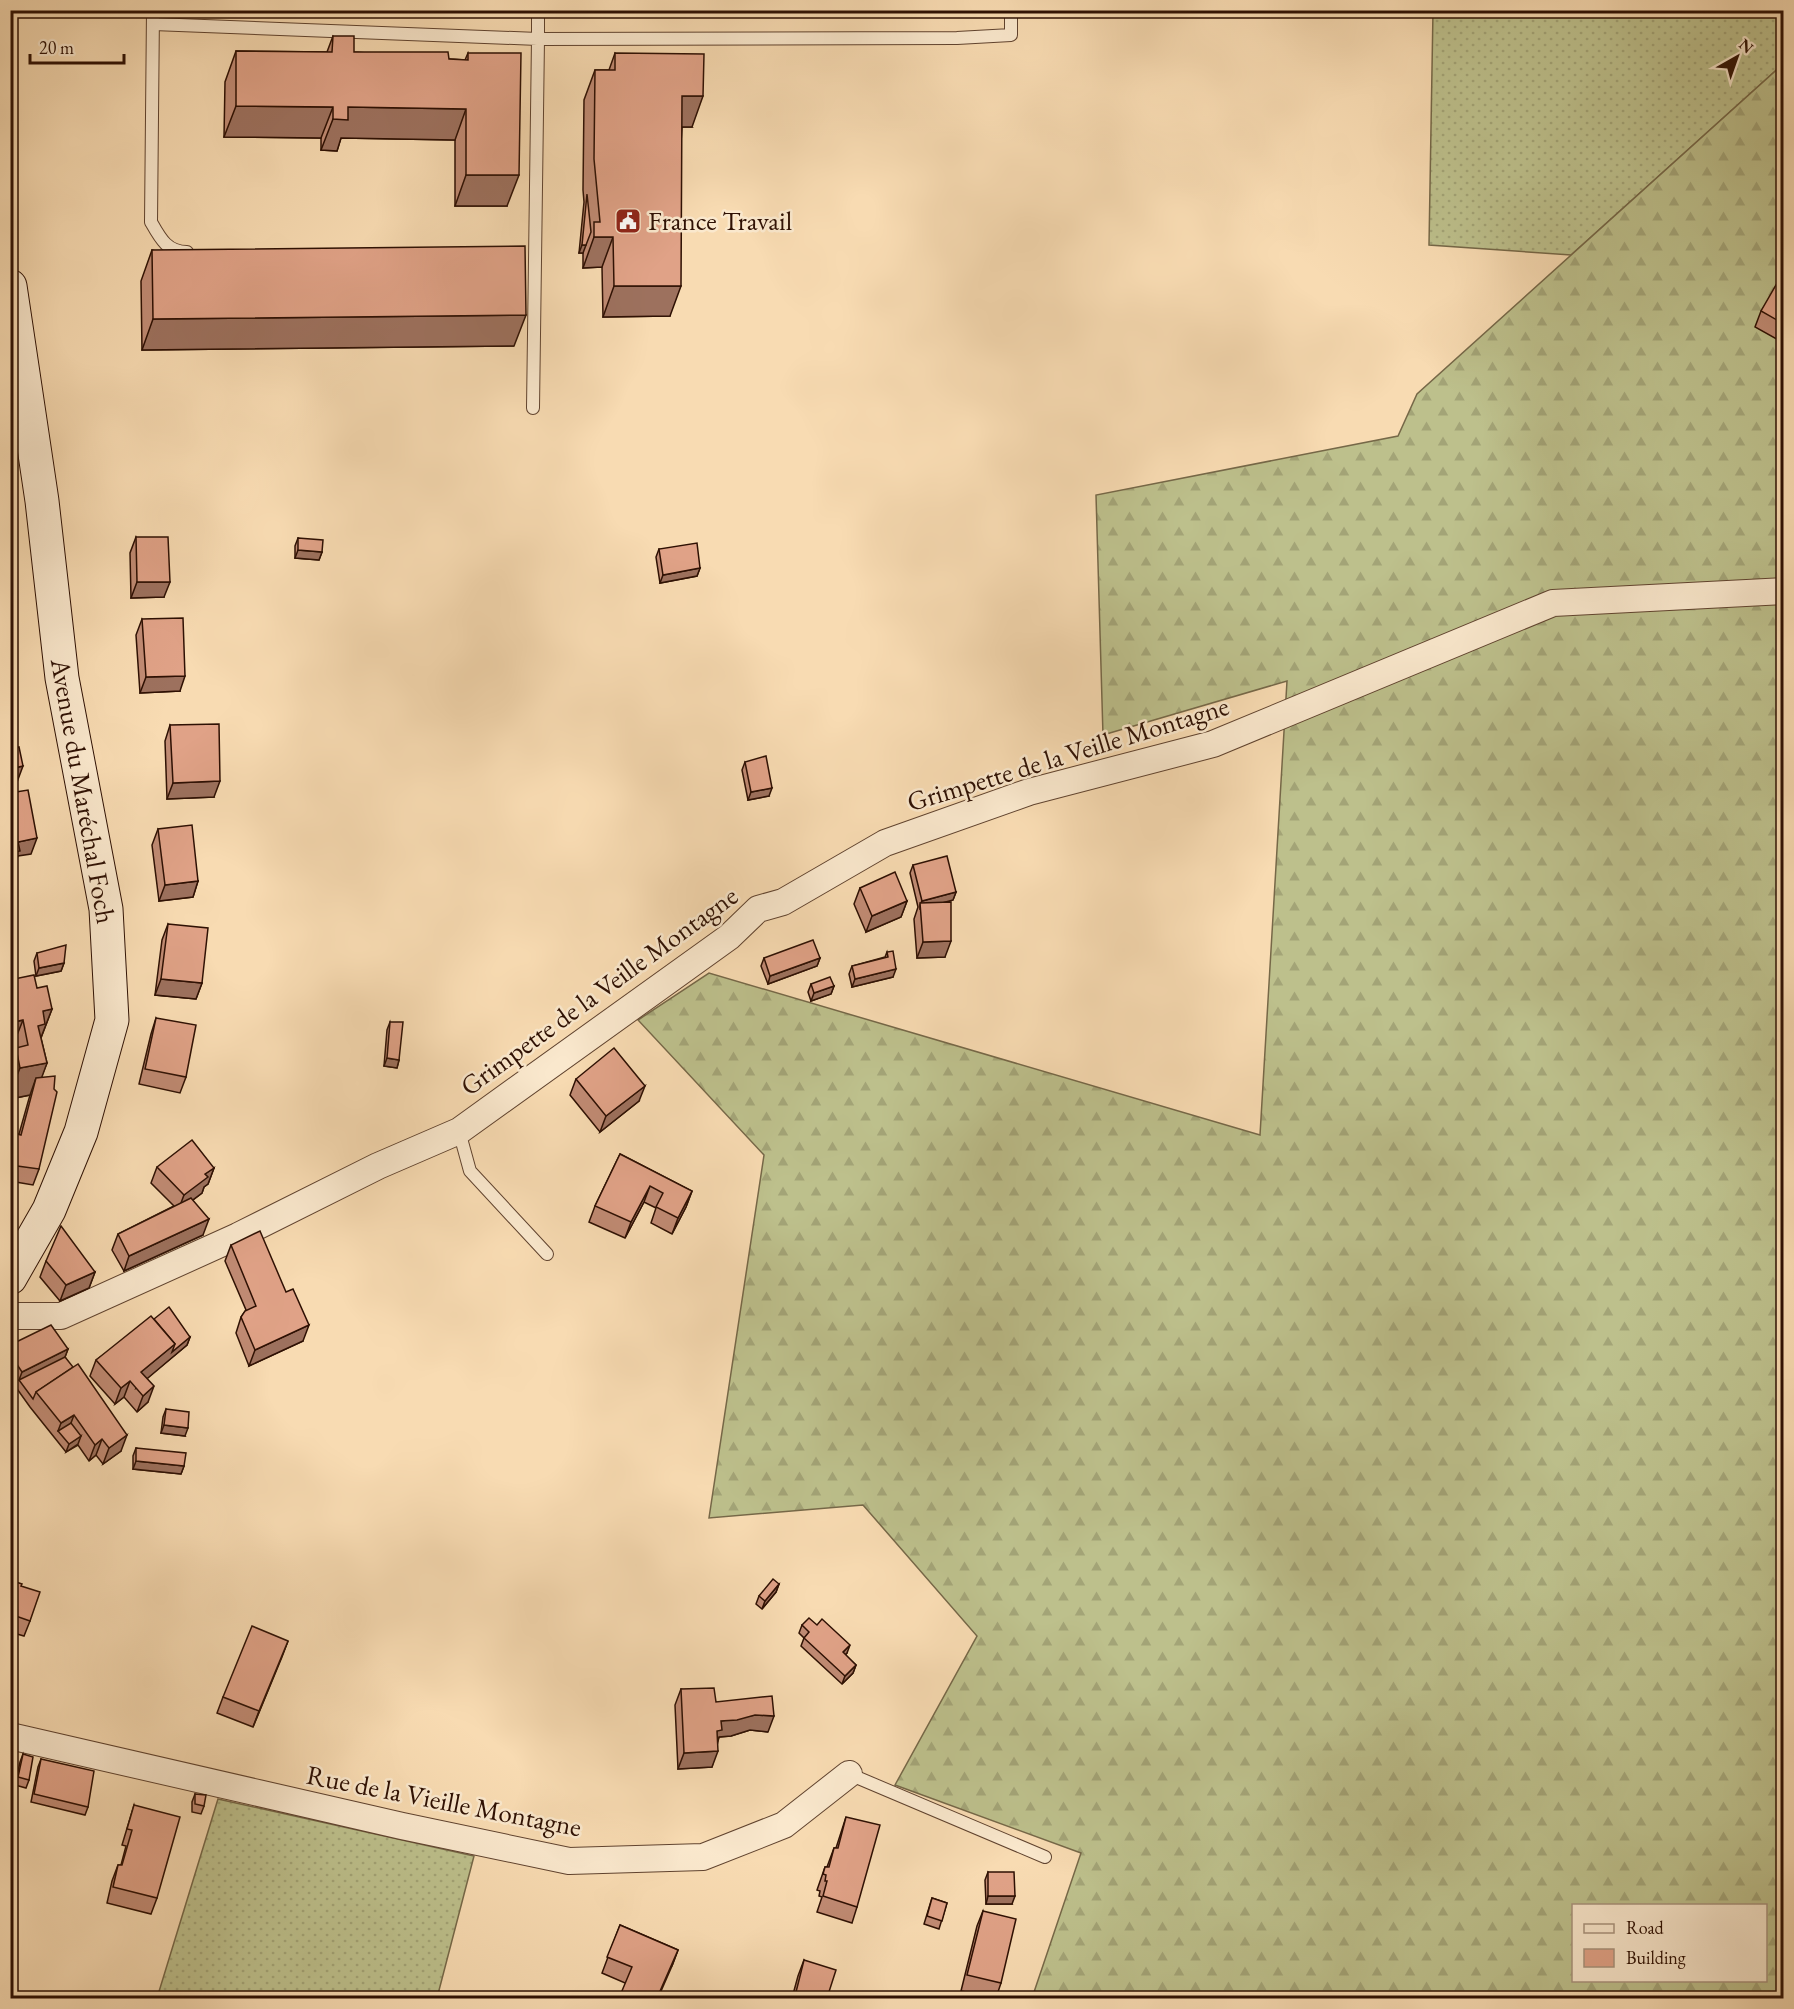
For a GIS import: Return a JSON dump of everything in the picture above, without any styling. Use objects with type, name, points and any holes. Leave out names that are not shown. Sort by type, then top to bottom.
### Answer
[{"type":"main road","name":"Avenue du Maréchal Foch","points":[[10,286],[42,501],[62,678],[106,909],[112,1020],[81,1132],[49,1210],[10,1278]]},
{"type":"street","name":"Grimpette de la Veille Montagne","points":[[10,1316],[61,1316],[238,1236],[378,1166],[459,1131],[729,937],[758,909],[783,902],[885,843],[1029,792],[1214,744],[1553,603],[1783,591]]},
{"type":"street","name":"Rue de la Vieille Montagne","points":[[10,1736],[402,1826],[569,1860],[703,1857],[784,1825],[849,1774]]},
{"type":"lane","points":[[153,10],[151,222],[161,242],[176,252],[200,253]]},
{"type":"lane","points":[[533,408],[531,255],[538,10]]},
{"type":"lane","points":[[153,24],[538,39],[945,38],[1011,35],[1011,10]]},
{"type":"lane","points":[[459,1131],[470,1171],[547,1254]]},
{"type":"lane","points":[[849,1774],[1045,1857]]},
{"type":"green space","points":[[1433,11],[1783,11],[1783,64],[1571,255],[1429,245]]},
{"type":"green space","points":[[1783,64],[1783,1998],[1032,1998],[1081,1853],[895,1785],[977,1636],[863,1505],[709,1518],[764,1155],[638,1020],[709,973],[1260,1135],[1287,681],[1103,735],[1096,495],[1398,436],[1417,394]]},
{"type":"green space","points":[[218,1799],[474,1856],[437,1998],[157,1998]]},
{"type":"building","points":[[333,36],[354,36],[354,52],[448,52],[449,59],[468,60],[468,53],[521,53],[519,175],[466,175],[466,109],[348,107],[348,120],[333,119],[333,107],[236,106],[236,51],[332,52]]},
{"type":"building","name":"France Travail","points":[[615,53],[704,54],[703,96],[682,96],[681,286],[614,286],[613,237],[594,237],[594,222],[600,222],[594,159],[595,70],[615,70]]},
{"type":"building","points":[[587,194],[591,232],[586,245],[582,245]]},
{"type":"building","points":[[525,246],[526,315],[153,319],[152,250]]},
{"type":"building","points":[[1780,278],[1784,280],[1784,324],[1761,311]]},
{"type":"building","points":[[136,537],[168,537],[170,582],[137,582]]},
{"type":"building","points":[[298,538],[323,540],[322,552],[298,550]]},
{"type":"building","points":[[697,543],[700,568],[663,575],[659,549]]},
{"type":"building","points":[[183,618],[185,676],[146,677],[142,619]]},
{"type":"building","points":[[219,724],[220,781],[173,783],[170,725]]},
{"type":"building","points":[[19,747],[23,766],[10,769],[10,749]]},
{"type":"building","points":[[766,756],[772,788],[751,792],[745,762]]},
{"type":"building","points":[[28,790],[37,838],[18,842],[20,851],[10,853],[10,793]]},
{"type":"building","points":[[192,825],[198,881],[165,885],[158,829]]},
{"type":"building","points":[[947,856],[956,892],[922,901],[913,865]]},
{"type":"building","points":[[895,872],[907,901],[872,916],[860,888]]},
{"type":"building","points":[[951,902],[951,941],[923,942],[920,903]]},
{"type":"building","points":[[168,924],[208,928],[202,983],[161,979]]},
{"type":"building","points":[[813,940],[820,958],[770,976],[764,958]]},
{"type":"building","points":[[66,945],[64,963],[39,968],[37,953]]},
{"type":"building","points":[[893,951],[896,969],[855,979],[852,966],[888,957],[887,952]]},
{"type":"building","points":[[34,975],[37,988],[47,986],[52,1009],[43,1011],[45,1024],[38,1026],[47,1063],[20,1068],[16,1048],[28,1045],[23,1020],[10,1023],[10,986],[15,985],[14,979]]},
{"type":"building","points":[[830,977],[834,986],[814,993],[811,984]]},
{"type":"building","points":[[156,1018],[196,1025],[186,1077],[145,1069]]},
{"type":"building","points":[[390,1022],[403,1022],[399,1060],[387,1058]]},
{"type":"building","points":[[614,1048],[645,1086],[606,1116],[576,1079]]},
{"type":"building","points":[[55,1076],[54,1089],[57,1092],[39,1169],[10,1165],[10,1154],[17,1134],[21,1135],[36,1078]]},
{"type":"building","points":[[192,1140],[214,1168],[205,1174],[208,1177],[184,1195],[157,1167]]},
{"type":"building","points":[[620,1154],[692,1191],[678,1218],[656,1207],[663,1193],[650,1186],[631,1222],[595,1206]]},
{"type":"building","points":[[191,1198],[209,1219],[129,1256],[118,1234]]},
{"type":"building","points":[[61,1226],[95,1272],[66,1285],[46,1261]]},
{"type":"building","points":[[260,1231],[286,1292],[293,1289],[309,1325],[255,1350],[241,1317],[245,1311],[256,1306],[231,1245]]},
{"type":"building","points":[[169,1307],[190,1337],[172,1352],[175,1344],[154,1319]]},
{"type":"building","points":[[151,1316],[175,1344],[141,1372],[154,1386],[143,1396],[130,1381],[121,1388],[96,1360]]},
{"type":"building","points":[[51,1325],[68,1349],[22,1372],[10,1354],[10,1345]]},
{"type":"building","points":[[65,1357],[73,1367],[36,1392],[33,1399],[19,1380]]},
{"type":"building","points":[[78,1364],[127,1435],[109,1448],[102,1439],[95,1445],[74,1415],[61,1423],[36,1392]]},
{"type":"building","points":[[166,1409],[189,1412],[188,1428],[164,1425]]},
{"type":"building","points":[[71,1423],[81,1436],[69,1444],[58,1431]]},
{"type":"building","points":[[136,1448],[186,1453],[184,1466],[136,1461]]},
{"type":"building","points":[[773,1579],[779,1584],[765,1601],[759,1596]]},
{"type":"building","points":[[10,1580],[40,1592],[30,1621],[10,1614]]},
{"type":"building","points":[[809,1618],[817,1625],[822,1619],[850,1645],[843,1652],[856,1665],[845,1676],[804,1638],[809,1632],[802,1625]]},
{"type":"building","points":[[252,1626],[288,1641],[259,1711],[223,1697]]},
{"type":"building","points":[[714,1688],[716,1702],[772,1696],[774,1716],[755,1715],[721,1721],[722,1730],[717,1731],[718,1751],[684,1753],[681,1689]]},
{"type":"building","points":[[23,1754],[33,1757],[29,1780],[18,1777]]},
{"type":"building","points":[[41,1759],[94,1771],[88,1807],[34,1794]]},
{"type":"building","points":[[195,1794],[206,1795],[204,1806],[195,1804]]},
{"type":"building","points":[[134,1805],[180,1817],[157,1898],[113,1887],[118,1865],[122,1865],[132,1830],[127,1829]]},
{"type":"building","points":[[846,1817],[880,1825],[857,1907],[823,1896],[827,1881],[825,1881],[826,1875],[823,1874],[825,1867],[829,1867],[834,1848],[838,1848]]},
{"type":"building","points":[[988,1872],[1014,1872],[1015,1896],[988,1896]]},
{"type":"building","points":[[932,1898],[947,1903],[942,1921],[927,1916]]},
{"type":"building","points":[[983,1911],[1016,1919],[1001,1983],[967,1975]]},
{"type":"building","points":[[620,1925],[678,1950],[657,1998],[619,1998],[632,1967],[607,1957]]},
{"type":"building","points":[[804,1960],[836,1970],[827,1998],[795,1996]]},
{"type":"place","name":"France Travail","points":[[628,221]]}]
